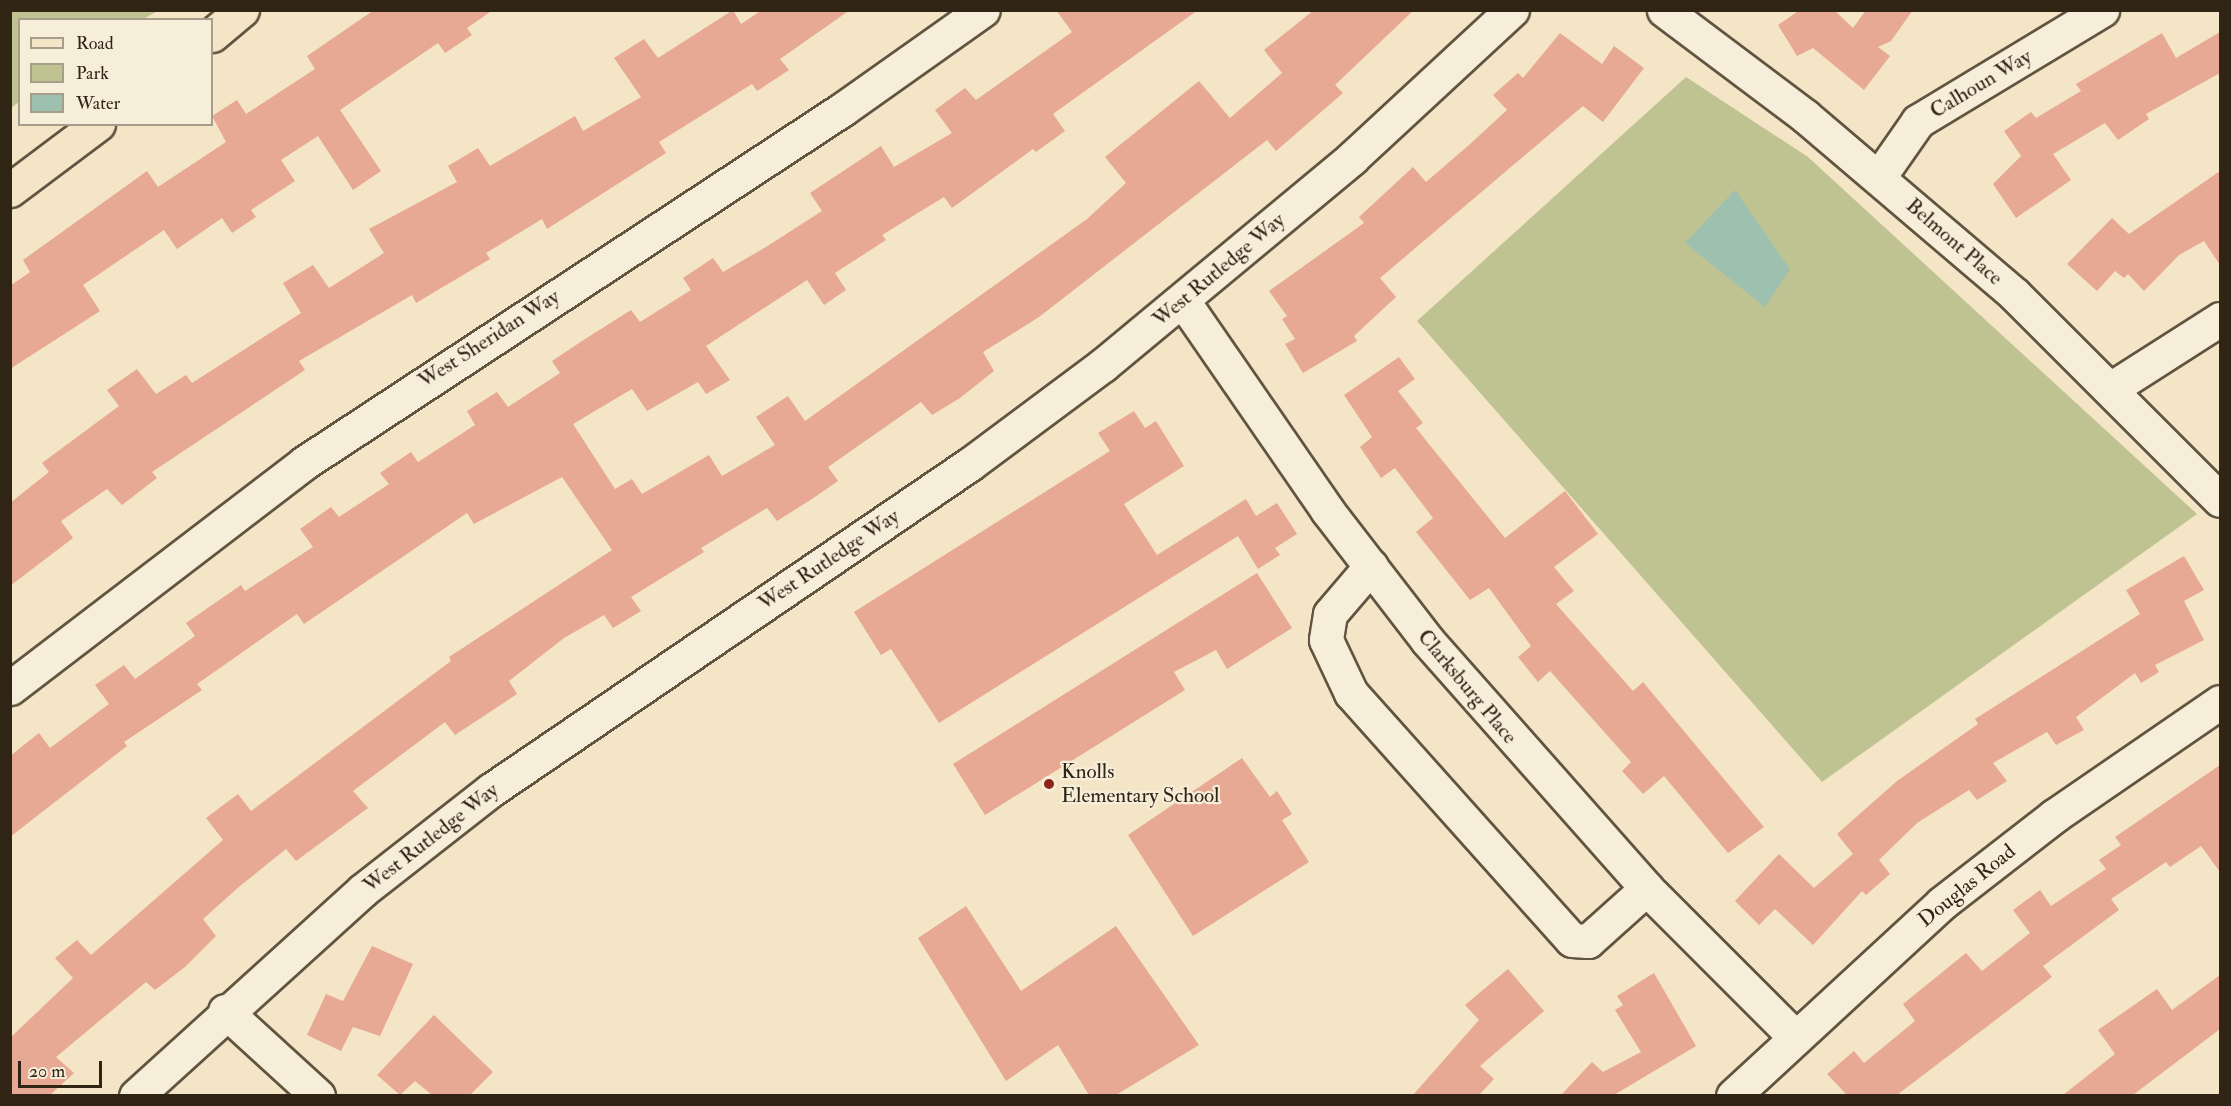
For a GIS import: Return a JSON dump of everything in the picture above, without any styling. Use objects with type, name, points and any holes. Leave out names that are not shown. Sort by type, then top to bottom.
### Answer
[{"type":"main road","points":[[213,34],[242,10]]},
{"type":"main road","points":[[10,190],[95,126]]},
{"type":"street","name":"West Sheridan Way","points":[[10,688],[304,463],[843,109],[983,10]]},
{"type":"street","name":"West Rutledge Way","points":[[136,1095],[225,1011],[363,890],[491,790],[970,464],[1183,301],[1512,10]]},
{"type":"street","name":"Belmont Place","points":[[1664,10],[1879,177],[2112,388],[2220,500]]},
{"type":"street","name":"Calhoun Way","points":[[1879,177],[1918,121],[2102,10]]},
{"type":"street","name":"Clarksburg Place","points":[[1183,301],[1371,566],[1516,747],[1647,888],[1794,1036]]},
{"type":"street","points":[[2112,388],[2220,319]]},
{"type":"street","points":[[1371,566],[1338,602],[1329,623],[1331,659],[1351,693],[1572,940],[1588,941],[1647,888]]},
{"type":"street","name":"Douglas Road","points":[[1733,1095],[1794,1036],[1942,903],[2054,816],[2220,702]]},
{"type":"street","points":[[225,1011],[318,1095]]},
{"type":"green space","points":[[11,10],[157,10],[146,18],[18,18],[18,103],[11,108]]},
{"type":"green space","points":[[1686,77],[1808,157],[2197,514],[1822,782],[1417,321]]},
{"type":"water","points":[[1735,190],[1790,269],[1765,307],[1685,243]]},
{"type":"building","points":[[374,10],[493,10],[467,28],[472,35],[445,53],[438,43],[340,110],[381,171],[353,190],[318,136],[281,160],[295,181],[251,210],[256,217],[232,233],[222,218],[177,249],[164,230],[83,285],[100,311],[10,369],[10,286],[30,272],[23,260],[147,171],[158,187],[226,142],[213,115],[237,100],[246,114],[315,69],[307,56]]},
{"type":"building","points":[[733,10],[741,24],[762,10],[850,10],[780,59],[789,70],[757,91],[752,84],[659,142],[666,153],[547,229],[542,219],[486,253],[490,259],[416,303],[412,295],[299,361],[305,370],[152,472],[157,478],[122,505],[107,489],[61,521],[73,538],[10,586],[10,503],[49,472],[42,463],[119,406],[107,390],[137,369],[156,394],[186,375],[192,383],[301,313],[283,283],[313,265],[329,288],[384,253],[369,229],[457,182],[448,166],[478,148],[490,166],[575,116],[583,131],[641,97],[614,58],[644,39],[658,58]]},
{"type":"building","points":[[1056,10],[1198,10],[1053,114],[1065,131],[1036,152],[1033,149],[952,208],[944,197],[882,235],[886,240],[835,273],[846,290],[824,305],[807,280],[706,346],[730,380],[706,394],[698,382],[647,411],[632,389],[573,424],[615,489],[632,479],[642,494],[709,455],[722,476],[775,445],[756,417],[788,396],[805,421],[1087,219],[1126,183],[1105,157],[1199,81],[1230,118],[1282,73],[1264,50],[1314,10],[1414,10],[1335,85],[1343,93],[1276,151],[1267,140],[1039,317],[983,352],[994,371],[960,398],[932,415],[921,402],[828,467],[838,481],[812,499],[777,521],[767,508],[701,548],[704,552],[631,597],[641,611],[613,628],[604,615],[564,638],[509,681],[517,694],[455,735],[445,722],[353,791],[368,808],[296,861],[286,849],[203,919],[216,936],[185,967],[155,990],[146,982],[56,1057],[74,1073],[50,1095],[10,1095],[10,1038],[73,978],[55,958],[77,940],[91,955],[223,840],[206,818],[238,794],[251,811],[451,661],[449,657],[612,550],[562,477],[474,524],[467,513],[304,624],[297,614],[197,684],[202,690],[124,742],[127,746],[10,837],[10,756],[39,733],[50,748],[109,704],[95,685],[124,665],[135,679],[195,636],[186,623],[241,585],[245,591],[313,547],[300,529],[331,507],[339,517],[389,484],[380,473],[411,452],[418,462],[475,425],[467,411],[497,392],[508,407],[560,373],[552,361],[582,341],[631,310],[640,322],[691,290],[683,278],[713,258],[723,272],[766,247],[822,211],[810,193],[881,146],[894,167],[952,133],[935,110],[965,88],[976,100],[1072,32]]},
{"type":"building","points":[[1800,10],[1834,10],[1853,28],[1866,10],[1913,10],[1891,41],[1878,47],[1890,56],[1864,90],[1813,48],[1797,56],[1778,25]]},
{"type":"building","points":[[2220,32],[2220,73],[2146,114],[2149,119],[2118,140],[2105,123],[2053,154],[2071,180],[2016,218],[1993,184],[2021,156],[2004,131],[2031,112],[2036,118],[2081,91],[2076,84],[2162,33],[2176,58]]},
{"type":"building","points":[[1560,33],[1602,64],[1614,46],[1644,68],[1603,122],[1583,106],[1380,278],[1396,297],[1354,336],[1357,341],[1303,373],[1285,344],[1295,339],[1282,319],[1287,316],[1269,291],[1364,223],[1359,217],[1413,167],[1426,182],[1469,145],[1507,110],[1493,95],[1518,73],[1523,78]]},
{"type":"building","points":[[2220,171],[2220,265],[2204,241],[2179,255],[2144,291],[2128,274],[2124,278],[2115,271],[2097,291],[2067,264],[2112,218],[2129,234]]},
{"type":"building","points":[[1399,357],[1415,379],[1398,391],[1423,423],[1416,428],[1505,538],[1565,491],[1598,534],[1554,567],[1574,591],[1556,604],[1633,691],[1643,682],[1764,827],[1728,853],[1664,776],[1643,794],[1622,771],[1631,762],[1550,671],[1538,682],[1518,657],[1531,646],[1489,588],[1470,600],[1416,532],[1433,518],[1395,468],[1381,478],[1360,447],[1372,437],[1344,395]]},
{"type":"building","points":[[1134,411],[1145,428],[1156,421],[1184,466],[1124,504],[1157,555],[1246,499],[1256,516],[1277,503],[1297,534],[1275,548],[1280,555],[1258,569],[1238,536],[939,723],[891,649],[881,655],[854,612],[1110,451],[1098,433]]},
{"type":"building","points":[[2184,556],[2204,590],[2184,601],[2204,640],[2155,665],[2159,672],[2141,683],[2135,673],[2076,717],[2084,730],[2056,745],[2047,732],[1993,763],[2007,781],[1977,800],[1969,790],[1917,823],[1879,860],[1890,874],[1866,895],[1862,891],[1813,945],[1775,909],[1759,925],[1735,901],[1779,854],[1814,888],[1853,854],[1837,834],[1897,781],[1978,724],[1975,719],[2140,614],[2126,590]]},
{"type":"building","points":[[1257,573],[1292,628],[1227,669],[1216,650],[1174,672],[1185,690],[985,815],[953,764]]},
{"type":"building","points":[[1242,758],[1270,797],[1277,791],[1292,814],[1282,820],[1309,862],[1193,936],[1128,835]]},
{"type":"building","points":[[2220,765],[2220,872],[2201,846],[2170,867],[2166,862],[2111,899],[2119,910],[2043,966],[2052,977],[1897,1095],[1847,1095],[1827,1074],[1854,1051],[1864,1063],[1915,1021],[1903,1004],[1966,953],[1982,971],[2030,933],[2013,910],[2040,890],[2051,906],[2106,869],[2099,860],[2121,845],[2115,837]]},
{"type":"building","points":[[966,906],[1021,991],[1116,926],[1199,1045],[1116,1095],[1089,1095],[1058,1045],[1006,1081],[918,938]]},
{"type":"building","points":[[372,946],[413,964],[380,1036],[353,1027],[341,1051],[307,1035],[326,994],[343,1001]]},
{"type":"building","points":[[1508,969],[1544,1011],[1480,1066],[1494,1079],[1479,1095],[1413,1095],[1479,1020],[1465,1005]]},
{"type":"building","points":[[1654,973],[1696,1046],[1614,1095],[1561,1095],[1592,1062],[1603,1072],[1641,1052],[1615,1010],[1623,1005],[1617,996]]},
{"type":"building","points":[[2220,975],[2220,1029],[2133,1095],[2063,1095],[2115,1054],[2098,1030],[2157,989],[2172,1010]]},
{"type":"building","points":[[434,1015],[493,1072],[470,1095],[432,1095],[415,1081],[400,1095],[377,1075]]},
{"type":"place","name":"Knolls Elementary School","points":[[1049,784]]}]
